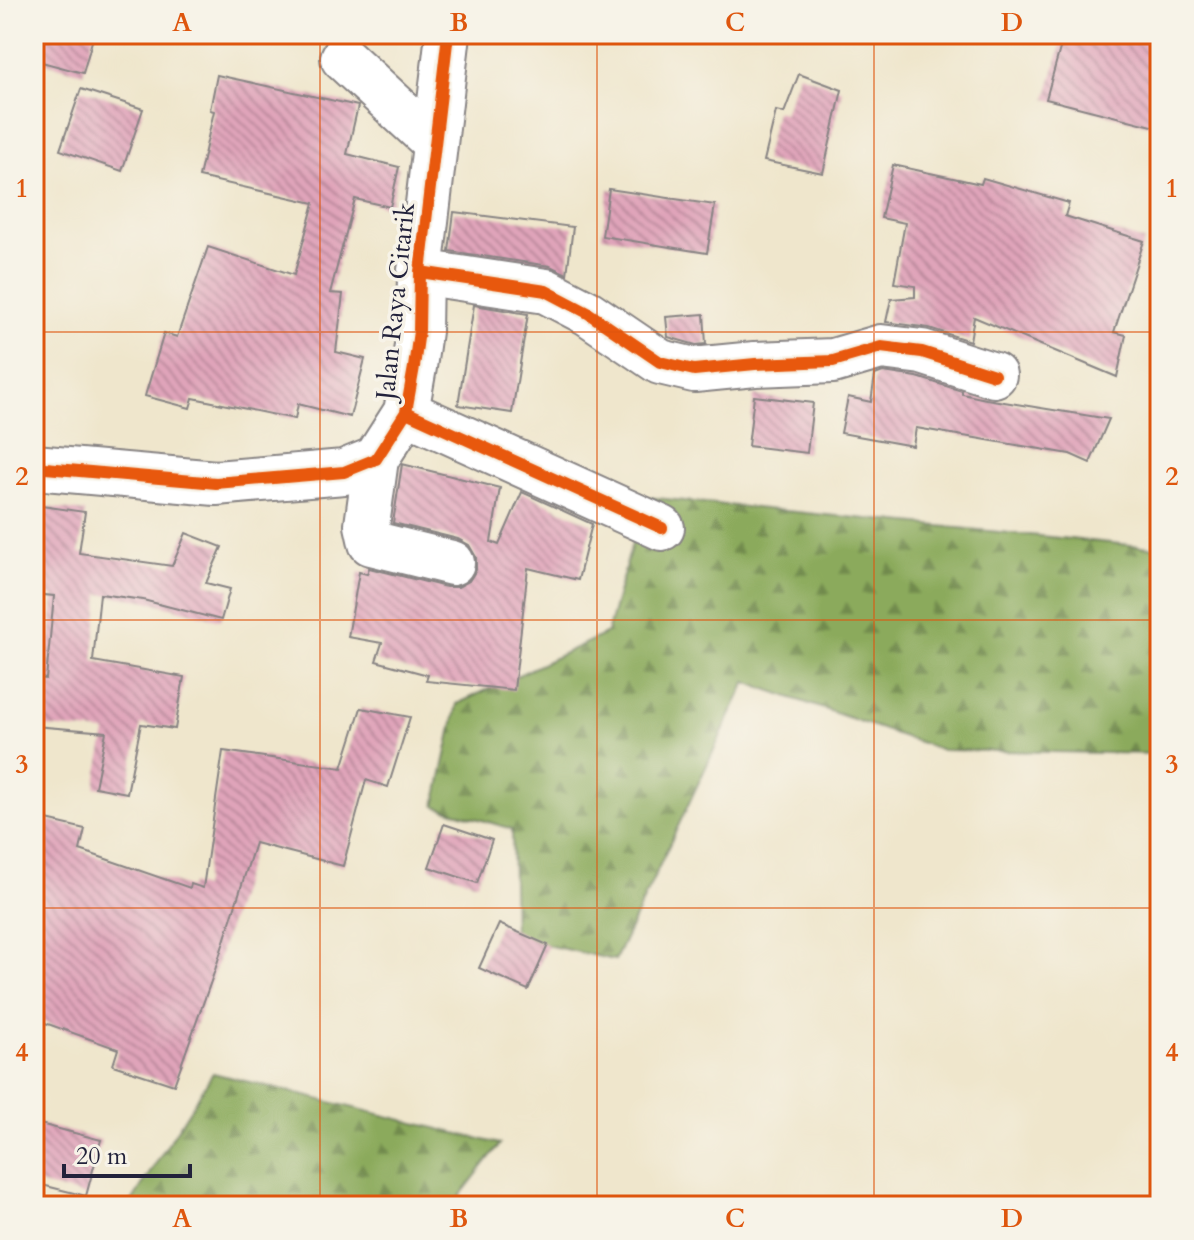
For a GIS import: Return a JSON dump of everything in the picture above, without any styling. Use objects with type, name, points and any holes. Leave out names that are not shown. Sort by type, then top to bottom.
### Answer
[{"type":"street","name":"Jalan Raya Citarik","points":[[376,459],[406,412],[419,331],[420,272],[448,34]]},
{"type":"street","points":[[343,58],[434,142]]},
{"type":"street","points":[[420,272],[546,291],[588,313],[660,362],[694,370],[833,361],[881,347],[922,352],[994,375]]},
{"type":"street","points":[[406,412],[662,528]]},
{"type":"street","points":[[34,467],[216,483],[344,472],[376,459],[367,525],[371,543],[452,563]]},
{"type":"green space","points":[[645,497],[1160,548],[1160,754],[942,750],[746,682],[615,960],[514,938],[512,829],[435,806],[457,704],[607,633]]},
{"type":"green space","points":[[213,1073],[500,1144],[452,1206],[129,1206]]},
{"type":"building","points":[[34,34],[94,34],[83,73],[34,60]]},
{"type":"building","points":[[1064,34],[1160,34],[1160,128],[1046,99]]},
{"type":"building","points":[[799,74],[842,90],[823,173],[764,161],[776,111],[784,113]]},
{"type":"building","points":[[217,75],[358,106],[347,154],[399,167],[390,207],[355,199],[330,293],[343,294],[336,352],[365,359],[350,417],[298,404],[295,419],[193,398],[190,408],[145,396],[164,333],[177,337],[208,247],[294,275],[314,203],[199,177],[214,111],[210,110]]},
{"type":"building","points":[[81,89],[143,109],[122,171],[60,150]]},
{"type":"building","points":[[893,165],[981,184],[983,178],[1069,203],[1065,216],[1144,241],[1114,332],[1126,335],[1117,377],[974,317],[970,341],[929,328],[886,322],[891,299],[915,297],[915,286],[894,283],[905,223],[881,218]]},
{"type":"building","points":[[609,189],[715,205],[707,253],[602,236]]},
{"type":"building","points":[[454,212],[573,227],[567,274],[550,266],[449,251]]},
{"type":"building","points":[[474,305],[528,314],[512,413],[458,405]]},
{"type":"building","points":[[704,314],[706,344],[696,345],[668,337],[666,317]]},
{"type":"building","points":[[883,372],[917,377],[962,391],[962,394],[986,399],[1109,419],[1090,463],[1070,454],[916,428],[913,446],[841,433],[848,397],[871,402],[875,375]]},
{"type":"building","points":[[754,396],[813,403],[807,453],[748,446]]},
{"type":"building","points":[[402,464],[500,488],[491,542],[499,545],[522,492],[592,524],[578,580],[528,568],[514,690],[426,681],[428,675],[376,661],[382,643],[348,637],[359,572],[367,574],[369,568],[446,587],[458,587],[469,581],[476,570],[476,557],[469,545],[458,539],[393,523]]},
{"type":"building","points":[[34,505],[85,512],[79,553],[172,566],[186,533],[222,547],[206,583],[230,589],[221,620],[143,600],[100,594],[93,661],[184,677],[175,729],[141,724],[127,793],[95,787],[106,732],[34,726],[34,677],[46,679],[54,596],[34,594]]},
{"type":"building","points":[[361,708],[410,717],[388,787],[366,780],[343,866],[255,843],[174,1085],[113,1065],[118,1049],[34,1019],[34,817],[85,829],[80,850],[190,888],[191,884],[203,888],[223,751],[342,768]]},
{"type":"building","points":[[444,824],[492,840],[477,883],[429,867]]},
{"type":"building","points":[[499,924],[548,945],[528,990],[479,968]]},
{"type":"building","points":[[40,1124],[101,1140],[86,1196],[34,1183],[34,1146]]},
{"type":"cycle path","points":[[34,467],[216,483],[344,472],[376,459],[406,412],[414,367],[419,331],[420,272],[448,34]]},
{"type":"cycle path","points":[[420,272],[546,291],[588,313],[660,362],[694,370],[833,361],[881,347],[922,352],[994,375]]},
{"type":"cycle path","points":[[406,412],[662,528]]}]
